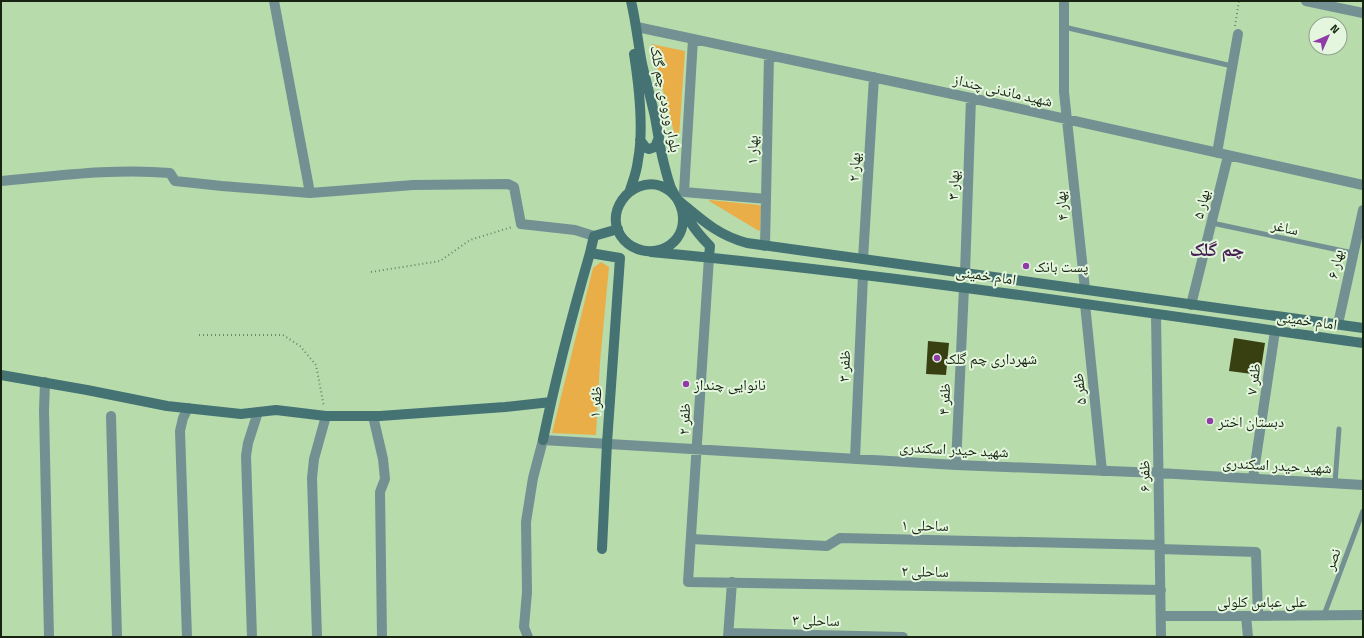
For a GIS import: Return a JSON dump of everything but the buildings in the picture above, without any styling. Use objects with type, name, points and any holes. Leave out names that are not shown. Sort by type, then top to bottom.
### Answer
[{"type":"street","points":[[274,1],[310,193]]},
{"type":"street","name":"بلوار ورودی چم گلک","points":[[624,1],[631,34],[639,96],[640,140],[638,161],[630,190]]},
{"type":"street","name":"بلوار ورودی چم گلک","points":[[631,1],[637,27],[642,63],[664,165],[671,187],[678,200]]},
{"type":"street","name":"بهار ۴","points":[[1064,1],[1064,92],[1085,289]]},
{"type":"street","points":[[1306,1],[1339,4],[1363,12]]},
{"type":"street","name":"شهید ماندنی چنداز","points":[[637,27],[971,98],[1363,185]]},
{"type":"street","points":[[1217,153],[1238,34]]},
{"type":"street","points":[[693,38],[684,192],[766,199]]},
{"type":"street","name":"بهار ۱","points":[[765,246],[769,55]]},
{"type":"street","name":"بهار ۲","points":[[863,259],[874,77]]},
{"type":"street","name":"بهار ۳","points":[[965,272],[971,98]]},
{"type":"street","points":[[640,140],[646,148],[652,148],[655,147],[659,137]]},
{"type":"street","name":"بهار ۵","points":[[1191,305],[1228,156]]},
{"type":"street","points":[[1,181],[66,175],[155,172],[170,173],[174,181],[310,193],[413,185],[508,184],[514,187],[520,224],[575,230],[594,236],[618,229]]},
{"type":"street","points":[[678,200],[682,209],[682,229],[677,238],[670,245],[661,250],[651,252],[640,251],[623,239],[618,229],[616,218],[617,208],[622,198],[630,190],[640,186],[650,184],[661,186],[678,200],[691,224],[710,246],[709,257]]},
{"type":"street","name":"امام خمینی","points":[[678,200],[722,234],[734,239],[765,246],[965,272],[1363,328]]},
{"type":"street","name":"بهار ۶","points":[[1338,324],[1363,210]]},
{"type":"street","points":[[528,637],[524,627],[527,592],[526,522],[533,478],[543,440],[564,343],[594,236]]},
{"type":"street","points":[[590,253],[620,258],[631,246]]},
{"type":"street","name":"امام خمینی","points":[[651,252],[709,257],[964,287],[1363,343]]},
{"type":"street","name":"ظفر ۲","points":[[688,582],[709,257]]},
{"type":"street","name":"ظفر ۱","points":[[602,549],[607,443],[620,258]]},
{"type":"street","points":[[964,287],[965,272]]},
{"type":"street","name":"ظفر ۳","points":[[855,459],[863,275]]},
{"type":"street","name":"ظفر ۴","points":[[956,465],[964,287]]},
{"type":"street","name":"ظفر ۵","points":[[1085,304],[1102,471]]},
{"type":"street","points":[[1211,321],[1213,308]]},
{"type":"street","name":"ظفر ۶","points":[[1156,314],[1161,637]]},
{"type":"street","name":"ظفر ۷","points":[[1253,478],[1275,330]]},
{"type":"street","points":[[1,375],[167,406],[241,414],[276,410],[326,416],[373,416],[505,407],[551,402]]},
{"type":"street","points":[[45,382],[44,410],[49,637]]},
{"type":"street","points":[[187,637],[180,431],[183,418],[188,408]]},
{"type":"street","points":[[252,637],[246,456],[248,443],[258,412]]},
{"type":"street","points":[[111,416],[117,637]]},
{"type":"street","points":[[317,637],[312,478],[314,459],[326,416]]},
{"type":"street","points":[[373,416],[383,459],[385,479],[380,492],[382,637]]},
{"type":"street","name":"شهید حیدر اسکندری","points":[[543,440],[956,465],[1159,473],[1363,485]]},
{"type":"street","name":"ساحلی ۱","points":[[691,539],[827,546],[840,538],[1160,547],[1256,552],[1258,616]]},
{"type":"street","name":"ساحلی ۲","points":[[688,582],[1161,590]]},
{"type":"street","points":[[728,635],[732,582]]},
{"type":"street","name":"علی عباس کلولی","points":[[1161,616],[1363,615]]},
{"type":"street","points":[[1246,616],[1248,637]]},
{"type":"street","name":"ساحلی ۳","points":[[728,635],[904,637]]},
{"type":"lane","points":[[1064,26],[1232,66]]},
{"type":"lane","name":"ساغر","points":[[1212,223],[1353,253]]},
{"type":"lane","points":[[1335,483],[1339,429]]},
{"type":"lane","name":"نصر","points":[[1324,616],[1363,511]]},
{"type":"path","points":[[1238,34],[1235,29],[1239,1]]},
{"type":"path","points":[[371,272],[440,261],[470,240],[520,224]]},
{"type":"path","points":[[199,335],[283,335],[300,346],[316,365],[326,416]]},
{"type":"shaded area","points":[[651,44],[685,51],[679,137],[675,136]]},
{"type":"shaded area","points":[[709,201],[761,206],[760,230],[759,231]]},
{"type":"shaded area","points":[[601,262],[609,267],[600,362],[596,435],[552,433],[593,268]]},
{"type":"place","name":"پست بانک","points":[[1026,266]]},
{"type":"place","name":"شهرداری چم گلک","points":[[937,358]]},
{"type":"place","name":"نانوایی چنداز","points":[[686,384]]},
{"type":"place","name":"دبستان اختر","points":[[1210,421]]},
{"type":"district","name":"چم گلک","points":[[1217,248]]}]
